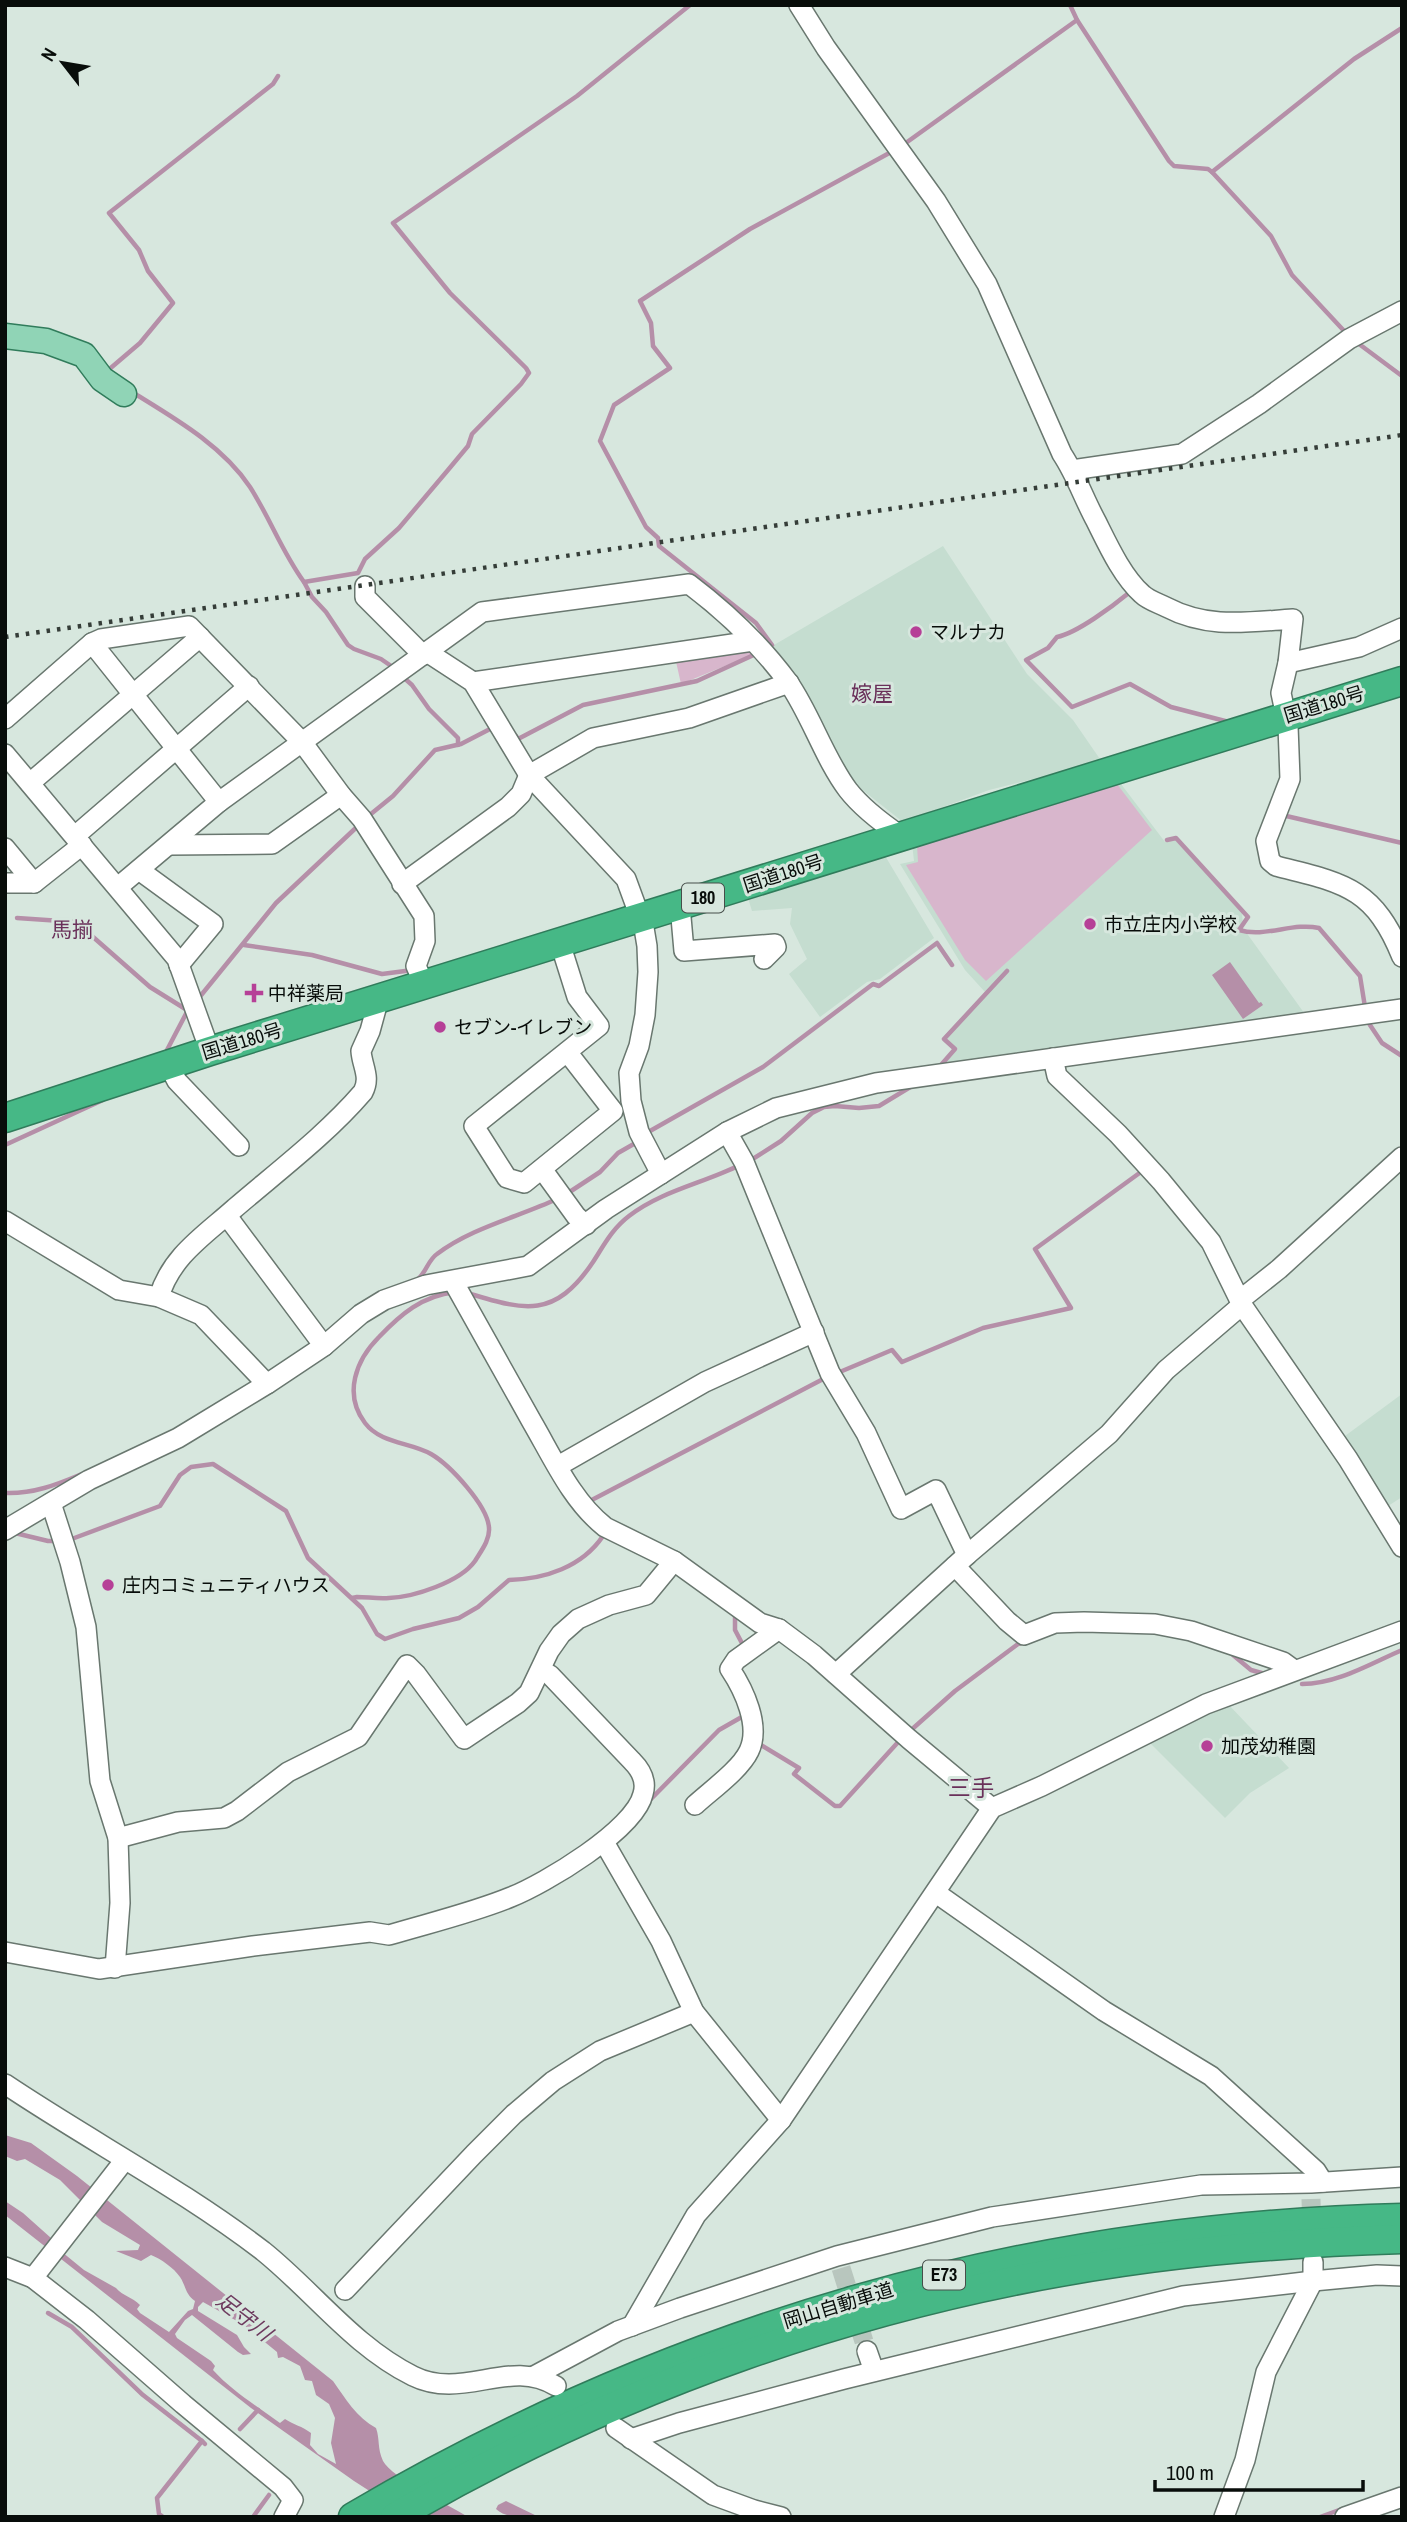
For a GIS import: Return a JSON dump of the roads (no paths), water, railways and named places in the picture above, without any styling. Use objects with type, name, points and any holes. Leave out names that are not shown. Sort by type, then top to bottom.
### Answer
[{"type":"highway","name":"国道180号","points":[[5,1118],[379,998],[419,974],[560,943],[1285,715],[1400,684]]},
{"type":"highway","name":"岡山自動車道","points":[[395,2517],[588,2395],[719,2342],[863,2297],[958,2272],[1119,2241],[1269,2224],[1402,2218]]},
{"type":"highway","name":"岡山自動車道","points":[[353,2517],[425,2476],[522,2437],[728,2361],[882,2312],[964,2292],[1119,2262],[1267,2245],[1402,2239]]},
{"type":"main road","points":[[5,336],[46,341],[84,355],[103,379],[124,394]]},
{"type":"street","points":[[799,5],[826,48],[936,201],[987,284],[1062,454],[1129,580],[1144,596],[1176,613],[1200,621],[1225,623],[1293,619],[1288,663],[1281,692],[1288,726],[1290,779],[1266,841],[1270,861],[1276,866],[1337,882],[1358,894],[1380,916],[1402,957]]},
{"type":"street","points":[[1072,470],[1182,454],[1259,404],[1351,338],[1402,311]]},
{"type":"street","points":[[118,887],[219,802],[482,612],[690,584],[724,611],[789,683],[848,789],[870,812],[901,836]]},
{"type":"street","points":[[365,586],[365,597],[425,653],[473,682],[529,775],[626,879],[647,946],[645,1015],[639,1045],[629,1073],[631,1101],[643,1139],[661,1174]]},
{"type":"street","points":[[5,719],[92,643],[101,639],[189,626],[302,742],[363,821],[424,916],[425,941],[419,974]]},
{"type":"street","points":[[1288,663],[1359,647],[1402,628]]},
{"type":"street","points":[[30,783],[200,638]]},
{"type":"street","points":[[92,643],[219,802]]},
{"type":"street","points":[[473,682],[759,648]]},
{"type":"street","points":[[402,884],[508,807],[521,794],[529,775],[593,738],[689,718],[789,683]]},
{"type":"street","points":[[5,883],[34,883],[176,748],[249,686]]},
{"type":"street","points":[[5,754],[177,959],[210,1051]]},
{"type":"street","points":[[169,845],[272,844],[341,795]]},
{"type":"street","points":[[5,848],[34,883]]},
{"type":"street","points":[[139,870],[213,924],[179,965]]},
{"type":"street","points":[[680,906],[684,951],[775,944],[776,947],[764,960]]},
{"type":"street","points":[[560,943],[577,997],[599,1026],[474,1126],[507,1178],[524,1183],[613,1111],[568,1053]]},
{"type":"street","points":[[159,1297],[162,1287],[184,1252],[313,1140],[363,1092],[367,1075],[361,1051],[379,998]]},
{"type":"street","points":[[5,1530],[99,1475],[178,1438],[384,1300],[426,1285],[457,1289],[528,1266],[606,1209],[727,1132],[776,1108],[876,1083],[1402,1009]]},
{"type":"street","points":[[1053,1058],[1056,1076],[1118,1134],[1211,1242],[1243,1300],[1348,1459],[1402,1547]]},
{"type":"street","points":[[168,1064],[177,1081],[239,1146]]},
{"type":"street","points":[[727,1132],[745,1163],[831,1375],[866,1433],[901,1508],[936,1490],[961,1560],[1007,1622],[1024,1635],[1055,1623],[1155,1624],[1191,1631],[1283,1662],[1294,1670]]},
{"type":"street","points":[[836,1674],[961,1560],[1109,1434],[1166,1370],[1402,1157]]},
{"type":"street","points":[[542,1169],[576,1216],[586,1225]]},
{"type":"street","points":[[227,1216],[321,1343]]},
{"type":"street","points":[[5,1221],[119,1290],[159,1297],[201,1315],[264,1381]]},
{"type":"street","points":[[457,1289],[558,1466],[583,1505],[605,1527],[672,1564],[760,1623],[779,1629],[836,1674],[992,1808]]},
{"type":"street","points":[[558,1466],[705,1382],[814,1332]]},
{"type":"street","points":[[51,1503],[70,1562],[86,1627],[100,1782],[118,1838],[120,1903],[115,1968]]},
{"type":"street","points":[[118,1838],[178,1822],[224,1818],[237,1811],[288,1772],[358,1737],[407,1665],[464,1739],[529,1693],[549,1651],[561,1634],[578,1619],[609,1605],[646,1595],[672,1564]]},
{"type":"street","points":[[695,1805],[736,1768],[748,1752],[753,1737],[745,1696],[730,1669],[736,1660],[779,1629]]},
{"type":"street","points":[[632,2326],[696,2215],[781,2120],[992,1808],[1206,1704],[1402,1631]]},
{"type":"street","points":[[5,1952],[99,1969],[115,1968],[292,1941],[370,1932],[389,1935],[511,1897],[606,1845],[638,1806],[644,1792],[643,1779],[637,1766],[550,1675],[541,1670]]},
{"type":"street","points":[[606,1845],[661,1941],[694,2012],[781,2120]]},
{"type":"street","points":[[936,1893],[1104,2011],[1211,2076],[1316,2171],[1315,2188]]},
{"type":"street","points":[[345,2290],[474,2154],[514,2114],[553,2081],[600,2051],[694,2012]]},
{"type":"street","points":[[5,2084],[121,2165],[197,2205],[264,2252],[365,2345],[415,2377],[437,2385],[452,2386],[515,2375],[534,2376],[556,2386]]},
{"type":"street","points":[[24,2271],[121,2165]]},
{"type":"street","points":[[534,2376],[632,2326],[839,2262],[1006,2215],[1201,2185],[1315,2188],[1402,2177]]},
{"type":"street","points":[[5,2253],[284,2487],[293,2500],[284,2517]]},
{"type":"street","points":[[781,2517],[713,2495],[623,2434],[679,2423],[874,2371],[1183,2296],[1313,2271],[1402,2276]]},
{"type":"street","points":[[1224,2517],[1244,2460],[1266,2372],[1313,2271]]},
{"type":"street","points":[[867,2351],[874,2371]]},
{"type":"street","points":[[1345,2517],[1402,2497]]},
{"type":"water","points":[[1230,962],[1263,1005],[1243,1019],[1212,975]]},
{"type":"water","name":"足守川","points":[[5,2135],[31,2143],[77,2176],[333,2381],[357,2413],[376,2428],[381,2456],[388,2468],[468,2517],[410,2517],[354,2481],[251,2408],[5,2215],[5,2201],[23,2213],[51,2238],[51,2243],[84,2270],[137,2302],[140,2305],[137,2309],[140,2313],[169,2332],[193,2309],[195,2301],[189,2296],[174,2270],[151,2255],[141,2261],[116,2251],[138,2250],[140,2245],[102,2222],[60,2180],[25,2159],[17,2161],[5,2156]],"holes":[[[203,2302],[244,2325],[277,2352],[278,2358],[283,2357],[300,2366],[305,2380],[312,2381],[316,2395],[329,2404],[335,2418],[331,2443],[336,2464],[318,2454],[310,2445],[311,2433],[285,2419],[280,2423],[245,2398],[213,2370],[215,2366],[211,2361],[175,2334],[192,2315],[238,2352],[243,2355],[251,2354],[237,2335],[198,2311],[198,2307]]]},
{"type":"water","points":[[506,2501],[539,2517],[510,2516],[496,2509]]},
{"type":"waterway","points":[[394,668],[381,659],[348,645],[304,582],[358,573],[365,559],[399,528],[468,446],[472,434],[529,373],[450,293],[393,223],[577,96],[690,5]]},
{"type":"waterway","points":[[1070,5],[1077,20],[1169,161],[1174,166],[1208,169],[1212,172],[1271,236],[1292,275],[1346,333]]},
{"type":"waterway","points":[[903,145],[1077,20]]},
{"type":"waterway","points":[[1212,172],[1354,59],[1402,28]]},
{"type":"waterway","points":[[106,372],[140,343],[173,303],[148,271],[139,250],[109,213],[273,84],[278,76]]},
{"type":"waterway","points":[[766,649],[772,645],[756,623],[659,546],[658,538],[646,527],[600,441],[614,405],[670,368],[653,346],[651,323],[640,301],[750,229],[893,151]]},
{"type":"waterway","points":[[1355,341],[1402,376]]},
{"type":"waterway","points":[[132,392],[211,445],[239,472],[304,582]]},
{"type":"waterway","points":[[1130,592],[1095,618],[1057,637],[1048,648],[1026,660],[1072,707],[1130,684],[1171,707],[1229,722]]},
{"type":"waterway","points":[[516,736],[518,739],[583,705],[697,681],[758,653]]},
{"type":"waterway","points":[[403,677],[429,709],[458,738],[458,745]]},
{"type":"waterway","points":[[366,818],[393,796],[435,750],[461,744],[492,728]]},
{"type":"waterway","points":[[1282,815],[1402,843]]},
{"type":"waterway","points":[[198,999],[276,903],[360,824]]},
{"type":"waterway","points":[[1167,840],[1176,838],[1248,917],[1239,930],[1259,932],[1299,927],[1319,928],[1360,976],[1365,1007]]},
{"type":"waterway","points":[[17,918],[76,922],[150,987],[187,1010]]},
{"type":"waterway","points":[[646,1136],[650,1131],[763,1067],[873,984],[879,986],[937,943],[952,965]]},
{"type":"waterway","points":[[244,945],[312,955],[382,974],[413,970]]},
{"type":"waterway","points":[[941,1065],[955,1049],[944,1039],[1007,971]]},
{"type":"waterway","points":[[167,1050],[189,1008]]},
{"type":"waterway","points":[[1366,1019],[1382,1043],[1402,1056]]},
{"type":"waterway","points":[[748,1162],[781,1141],[812,1113],[824,1107],[879,1106],[912,1086]]},
{"type":"waterway","points":[[5,1145],[103,1100]]},
{"type":"waterway","points":[[565,1195],[600,1172],[618,1153],[639,1141]]},
{"type":"waterway","points":[[467,1293],[522,1306],[551,1302],[579,1281],[613,1232],[641,1207],[740,1165]]},
{"type":"waterway","points":[[835,1374],[892,1350],[902,1362],[983,1328],[1071,1308],[1035,1249],[1145,1169]]},
{"type":"waterway","points":[[417,1280],[434,1257],[450,1245],[557,1199]]},
{"type":"waterway","points":[[352,1598],[399,1597],[448,1582],[468,1569],[488,1537],[489,1528],[482,1509],[457,1476],[431,1454],[387,1439],[372,1430],[358,1412],[355,1401],[355,1378],[359,1367],[379,1337],[413,1307],[432,1297],[455,1292]]},
{"type":"waterway","points":[[586,1503],[827,1377]]},
{"type":"waterway","points":[[69,1540],[160,1506],[180,1475],[191,1467],[213,1464],[286,1511],[308,1558],[362,1608],[377,1634],[385,1639],[459,1618],[478,1607],[509,1580],[536,1577],[562,1569],[585,1556],[603,1536],[599,1532]]},
{"type":"waterway","points":[[5,1493],[44,1488],[82,1474]]},
{"type":"waterway","points":[[15,1533],[57,1541]]},
{"type":"waterway","points":[[735,1613],[735,1630],[744,1647]]},
{"type":"waterway","points":[[910,1731],[955,1691],[1024,1642]]},
{"type":"waterway","points":[[1302,1684],[1341,1677],[1402,1650]]},
{"type":"waterway","points":[[1233,1655],[1251,1670],[1265,1674]]},
{"type":"waterway","points":[[649,1801],[719,1730],[747,1714]]},
{"type":"waterway","points":[[756,1742],[799,1768],[794,1774],[835,1806],[840,1806],[900,1740]]},
{"type":"waterway","points":[[48,2313],[72,2327],[143,2395],[202,2441]]},
{"type":"waterway","points":[[240,2429],[258,2410]]},
{"type":"waterway","points":[[162,2516],[159,2514],[157,2498],[202,2441],[205,2444]]},
{"type":"waterway","points":[[253,2517],[269,2495]]},
{"type":"waterway","points":[[1320,2517],[1342,2509]]},
{"type":"tunnel","points":[[1311,2199],[1312,2233]]},
{"type":"tunnel","points":[[841,2268],[867,2351]]},
{"type":"railway","points":[[5,637],[1402,435]]},
{"type":"place","name":"マルナカ","points":[[916,632]]},
{"type":"place","name":"市立庄内小学校","points":[[1090,924]]},
{"type":"place","name":"中祥薬局","points":[[254,993]]},
{"type":"place","name":"セブン-イレブン","points":[[440,1027]]},
{"type":"place","name":"庄内コミュニティハウス","points":[[108,1585]]},
{"type":"place","name":"加茂幼稚園","points":[[1207,1746]]},
{"type":"district","name":"嫁屋","points":[[872,694]]},
{"type":"district","name":"馬揃","points":[[72,930]]},
{"type":"district","name":"三手","points":[[971,1788]]}]
